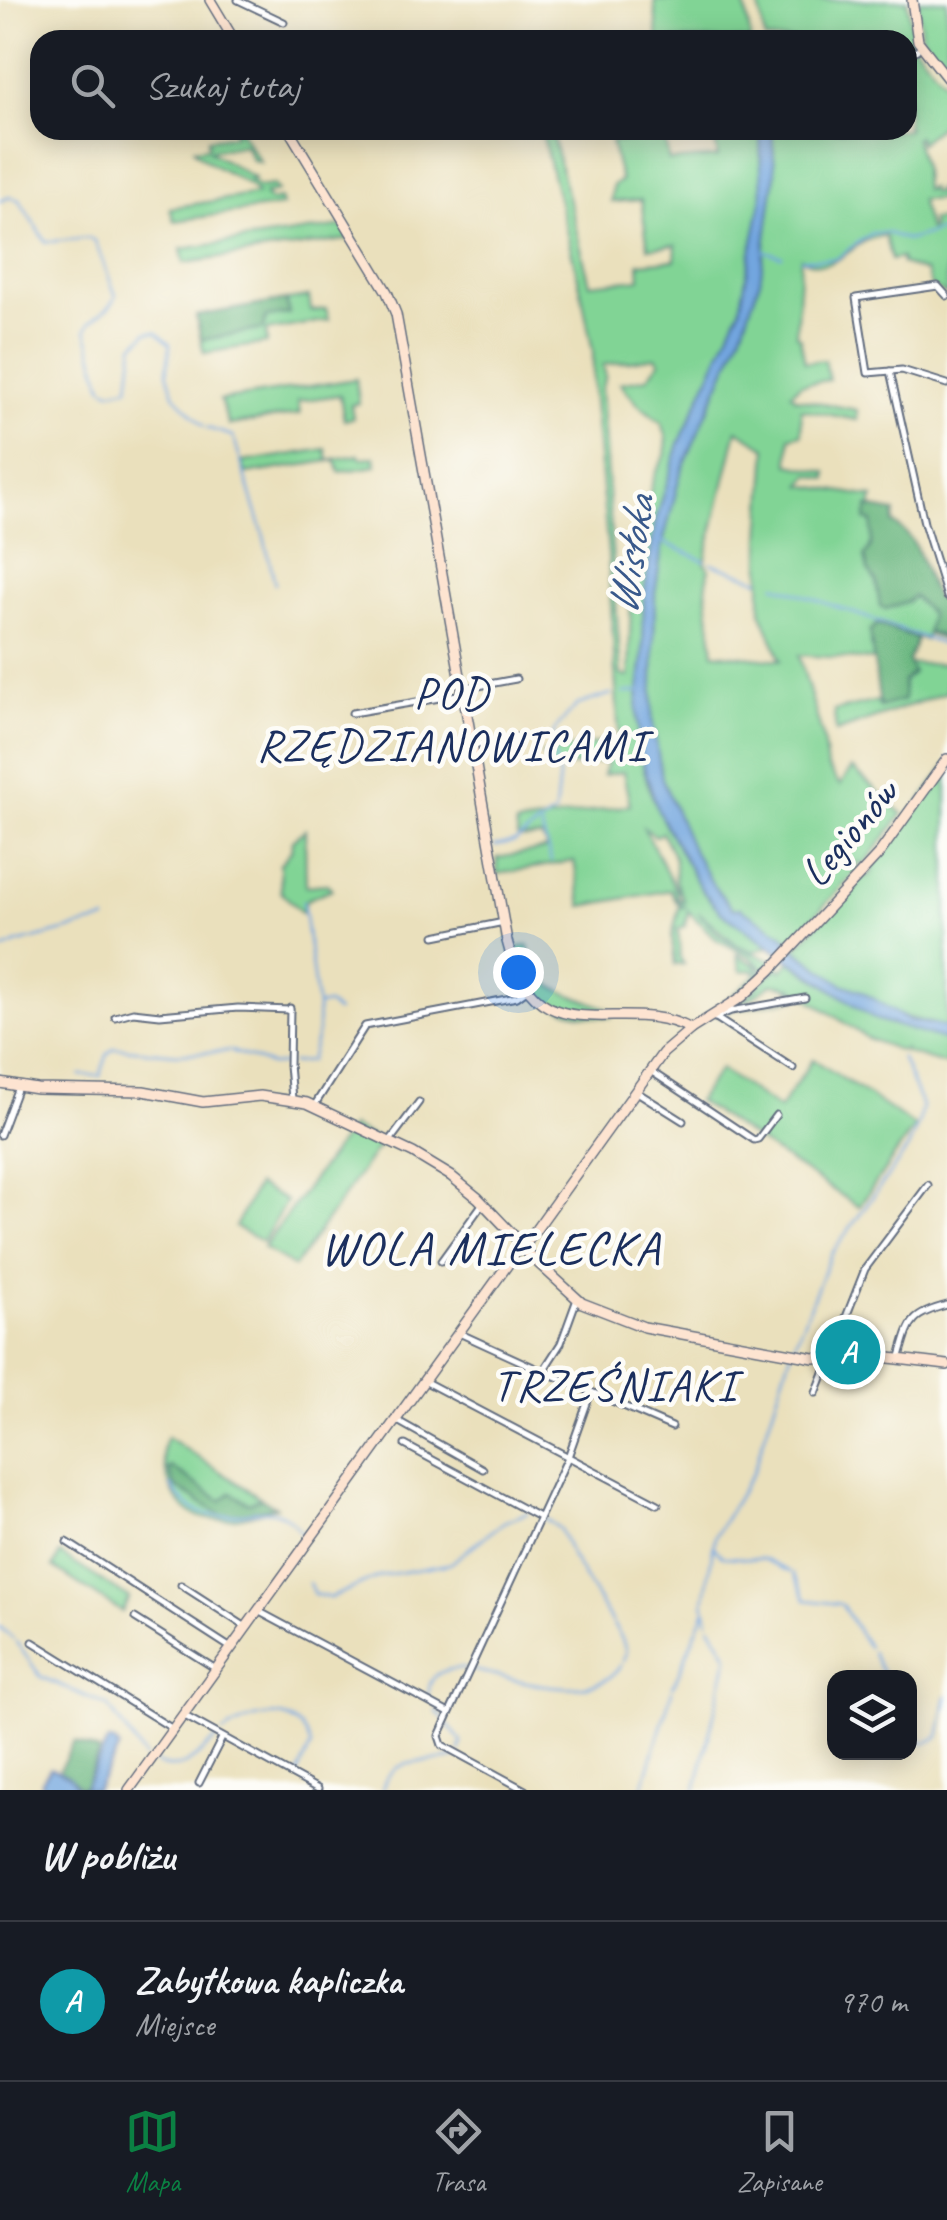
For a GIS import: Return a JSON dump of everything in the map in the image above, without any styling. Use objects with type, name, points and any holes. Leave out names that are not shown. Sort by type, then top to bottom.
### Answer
[{"type":"street","points":[[210,0],[228,30]]},
{"type":"street","points":[[238,0],[284,22]]},
{"type":"street","points":[[912,0],[916,30]]},
{"type":"street","points":[[917,34],[918,41],[947,78]]},
{"type":"street","points":[[295,140],[387,292],[396,314],[513,962],[528,989],[549,1006],[580,1016],[660,1016],[691,1028]]},
{"type":"street","points":[[947,284],[856,298],[868,373],[921,374],[947,384]]},
{"type":"street","points":[[938,286],[947,296]]},
{"type":"street","points":[[890,371],[924,522],[947,597]]},
{"type":"street","points":[[352,713],[516,679]]},
{"type":"street","points":[[472,745],[524,736]]},
{"type":"street","name":"Legionów","points":[[129,1790],[649,1070],[691,1028],[742,996],[796,944],[864,870],[947,760]]},
{"type":"street","points":[[435,936],[504,922]]},
{"type":"street","points":[[314,1106],[365,1026],[517,996],[528,989]]},
{"type":"street","points":[[714,1017],[805,998]]},
{"type":"street","points":[[115,1017],[133,1012],[188,1014],[238,1008],[290,1009],[292,1099]]},
{"type":"street","points":[[714,1017],[793,1068]]},
{"type":"street","points":[[649,1070],[754,1140],[776,1115]]},
{"type":"street","points":[[0,1083],[125,1090],[203,1102],[250,1096],[292,1099],[389,1142],[451,1176],[483,1203],[577,1299],[602,1313],[644,1327],[791,1353],[947,1365]]},
{"type":"street","points":[[0,1135],[18,1087]]},
{"type":"street","points":[[634,1090],[683,1121]]},
{"type":"street","points":[[389,1142],[418,1102]]},
{"type":"street","points":[[816,1393],[865,1269],[928,1185]]},
{"type":"street","points":[[441,1261],[483,1203]]},
{"type":"street","points":[[543,1371],[561,1342],[577,1299]]},
{"type":"street","points":[[899,1360],[912,1319],[947,1304]]},
{"type":"street","points":[[459,1333],[672,1427]]},
{"type":"street","points":[[424,1381],[658,1504]]},
{"type":"street","points":[[525,1790],[442,1745],[439,1736],[568,1456],[591,1392]]},
{"type":"street","points":[[396,1420],[483,1469]]},
{"type":"street","points":[[404,1445],[539,1517]]},
{"type":"street","points":[[67,1542],[231,1648]]},
{"type":"street","points":[[181,1585],[246,1627]]},
{"type":"street","points":[[258,1611],[449,1714]]},
{"type":"street","points":[[135,1618],[216,1669]]},
{"type":"street","points":[[33,1642],[173,1729]]},
{"type":"street","points":[[183,1715],[318,1789]]},
{"type":"street","points":[[199,1783],[222,1738]]},
{"type":"green space","points":[[654,0],[744,0],[749,30],[657,30]]},
{"type":"green space","points":[[758,0],[799,0],[801,4],[801,0],[907,0],[912,30],[763,30]]},
{"type":"green space","points":[[918,0],[947,0],[947,70],[921,35]]},
{"type":"green space","points":[[917,49],[947,85],[947,120],[920,143]]},
{"type":"green space","points":[[208,140],[246,140],[260,162],[252,160],[245,145],[209,151],[254,178],[250,180],[258,187],[274,185],[278,191],[264,194],[270,201],[280,199],[282,206],[174,221],[170,208],[257,194],[194,149],[208,147]]},
{"type":"green space","points":[[544,140],[554,140],[590,284],[640,279],[639,263],[675,260],[676,245],[648,248],[641,200],[611,202],[613,185],[621,181],[611,142],[665,140],[669,161],[718,157],[715,140],[760,140],[762,197],[740,309],[679,444],[655,524],[644,596],[637,709],[640,754],[663,821],[702,891],[720,911],[769,946],[753,952],[737,945],[698,912],[714,930],[740,948],[775,961],[781,971],[790,961],[875,1019],[947,1041],[947,1065],[867,1038],[790,986],[797,998],[738,1009],[791,999],[792,991],[786,986],[772,984],[717,1016],[745,998],[776,969],[769,965],[750,988],[725,1002],[756,975],[754,970],[741,971],[737,954],[758,967],[758,972],[764,969],[716,939],[688,911],[685,926],[678,929],[684,964],[675,965],[672,937],[679,907],[684,907],[679,904],[680,899],[684,901],[675,881],[675,859],[662,833],[656,836],[644,828],[677,892],[677,903],[671,890],[582,906],[574,861],[497,874],[497,858],[547,849],[542,837],[518,839],[516,825],[630,805],[623,772],[603,775],[607,761],[551,769],[542,754],[619,739],[593,352]],"holes":[[[656,357],[660,362],[647,378],[620,383],[662,423],[667,439],[665,456],[655,474],[643,517],[631,589],[629,677],[621,675],[601,389],[606,376],[603,365]]]},
{"type":"green space","points":[[773,140],[916,140],[924,190],[930,188],[930,192],[937,193],[937,189],[947,189],[947,199],[920,200],[929,230],[931,220],[946,220],[947,295],[931,286],[926,272],[902,264],[901,258],[891,260],[885,236],[873,237],[826,264],[801,258],[796,335],[805,362],[825,360],[829,380],[801,384],[791,393],[796,398],[857,410],[857,420],[801,409],[802,434],[790,437],[789,464],[827,472],[827,479],[810,475],[802,485],[873,497],[871,508],[868,507],[874,534],[868,570],[876,581],[880,606],[886,609],[913,596],[930,614],[940,637],[947,637],[947,641],[927,634],[925,640],[878,624],[871,645],[874,660],[799,655],[823,738],[827,767],[840,785],[852,768],[903,814],[863,866],[857,862],[855,873],[789,943],[782,934],[740,908],[733,909],[713,885],[692,849],[662,779],[652,719],[655,594],[663,541],[681,472],[742,332],[760,280],[775,173]],"holes":[[[737,430],[767,448],[761,611],[781,660],[714,653],[706,589],[709,569],[705,562]]]},
{"type":"green space","points":[[343,226],[351,239],[184,263],[181,249]]},
{"type":"green space","points":[[309,297],[311,311],[326,309],[329,320],[266,331],[267,343],[204,353],[201,340],[263,329],[266,317],[288,314],[287,300]]},
{"type":"green space","points":[[286,300],[289,314],[266,317],[264,329],[201,340],[196,316]]},
{"type":"green space","points":[[356,379],[359,403],[351,405],[353,418],[344,420],[340,395],[298,401],[300,414],[229,425],[220,400]]},
{"type":"green space","points":[[326,449],[328,460],[359,455],[375,457],[376,466],[339,472],[336,460],[246,474],[242,462]]},
{"type":"green space","points":[[868,507],[895,512],[893,523],[911,539],[936,598],[943,598],[947,637],[927,632],[930,614],[913,596],[886,609],[880,606],[876,581],[865,556],[872,540],[872,522],[865,520]]},
{"type":"green space","points":[[877,624],[917,639],[908,661],[913,673],[903,681],[904,700],[880,707],[870,631]]},
{"type":"green space","points":[[909,664],[947,664],[947,692],[836,732],[834,711],[903,700],[903,681],[913,673]]},
{"type":"green space","points":[[947,765],[947,1027],[897,1015],[861,991],[841,984],[795,949],[863,876],[873,871],[871,868]]},
{"type":"green space","points":[[305,830],[306,886],[327,884],[332,889],[306,900],[302,913],[281,892],[280,864],[291,851],[292,840]]},
{"type":"green space","points":[[511,933],[513,948],[529,946],[539,974],[548,983],[608,1009],[611,1017],[571,1012],[541,997],[530,986],[513,954],[508,934]]},
{"type":"green space","points":[[813,1059],[915,1126],[859,1207],[697,1101],[720,1069],[779,1109]]},
{"type":"green space","points":[[351,1127],[382,1141],[294,1267],[263,1248]]},
{"type":"green space","points":[[257,1185],[286,1201],[263,1242],[235,1227]]},
{"type":"green space","points":[[167,1437],[261,1498],[249,1503],[231,1493],[222,1501],[177,1473],[175,1486],[222,1516],[270,1509],[237,1518],[208,1519],[183,1507],[174,1494],[163,1460]]},
{"type":"green space","points":[[171,1467],[221,1501],[231,1493],[249,1503],[261,1498],[276,1507],[222,1516],[175,1486],[168,1469]]},
{"type":"green space","points":[[60,1554],[129,1598],[122,1612],[53,1567]]},
{"type":"green space","points":[[74,1742],[99,1751],[86,1785],[81,1788],[58,1772]]},
{"type":"water","points":[[760,140],[773,140],[775,173],[760,280],[742,332],[681,472],[662,547],[655,594],[652,719],[662,779],[692,849],[733,909],[740,908],[782,934],[797,951],[842,984],[861,991],[907,1020],[947,1027],[947,1041],[875,1019],[720,911],[702,890],[658,811],[640,754],[637,709],[644,596],[655,524],[679,444],[740,309],[762,197]]},
{"type":"water","points":[[108,1741],[119,1748],[96,1790],[44,1790],[41,1783],[50,1768],[71,1778],[77,1789],[84,1789]]},
{"type":"waterway","points":[[0,201],[10,197],[19,200],[46,242],[89,238],[95,241],[116,296],[86,330],[103,387],[110,391],[129,387],[134,345],[147,332],[157,332],[170,344],[167,373],[175,396],[204,426]]},
{"type":"waterway","points":[[849,249],[872,233],[908,240],[947,229]]},
{"type":"waterway","points":[[764,251],[782,256]]},
{"type":"waterway","points":[[801,259],[836,259],[847,251]]},
{"type":"waterway","points":[[207,428],[233,436],[275,584]]},
{"type":"waterway","name":"Wisłoka","points":[[661,541],[705,561]]},
{"type":"waterway","points":[[711,563],[759,580]]},
{"type":"waterway","points":[[775,585],[947,646]]},
{"type":"waterway","points":[[624,693],[642,691]]},
{"type":"waterway","points":[[555,730],[577,705],[611,694]]},
{"type":"waterway","points":[[495,846],[515,842],[555,813],[559,776],[552,747],[554,732]]},
{"type":"waterway","points":[[541,826],[551,861]]},
{"type":"waterway","points":[[292,1063],[310,1061],[318,1031],[303,902]]},
{"type":"waterway","points":[[0,951],[106,920]]},
{"type":"waterway","points":[[317,1006],[328,1004],[337,1012]]},
{"type":"waterway","points":[[80,1075],[100,1076],[108,1053],[115,1048],[177,1054],[228,1051]]},
{"type":"waterway","points":[[231,1051],[271,1065],[286,1064]]},
{"type":"waterway","points":[[708,1621],[704,1602],[715,1536],[753,1472],[792,1350],[830,1256],[908,1148],[919,1122],[922,1106],[901,1057]]},
{"type":"waterway","points":[[171,1485],[188,1505],[205,1514],[274,1512],[290,1520],[303,1537]]},
{"type":"waterway","points":[[309,1583],[314,1594],[330,1598],[380,1576],[449,1564],[504,1522],[527,1513]]},
{"type":"waterway","points":[[543,1517],[560,1529],[572,1557],[622,1639],[626,1651],[623,1662]]},
{"type":"waterway","points":[[714,1547],[722,1556]]},
{"type":"waterway","points":[[725,1557],[763,1559],[790,1572]]},
{"type":"waterway","points":[[793,1574],[806,1600],[840,1604]]},
{"type":"waterway","points":[[842,1605],[868,1647]]},
{"type":"waterway","points":[[673,1687],[705,1610]]},
{"type":"waterway","points":[[696,1790],[728,1656],[710,1626]]},
{"type":"waterway","points":[[0,1627],[13,1639]]},
{"type":"waterway","points":[[16,1642],[41,1677],[108,1706],[145,1758]]},
{"type":"waterway","points":[[872,1652],[881,1670]]},
{"type":"waterway","points":[[473,1670],[531,1683],[574,1687],[609,1678],[621,1665]]},
{"type":"waterway","points":[[429,1698],[431,1683],[439,1674],[466,1669]]},
{"type":"waterway","points":[[642,1790],[672,1691]]},
{"type":"waterway","points":[[926,1743],[939,1737],[947,1695]]},
{"type":"waterway","points":[[436,1711],[445,1721]]},
{"type":"waterway","points":[[223,1733],[247,1721],[273,1715],[295,1722],[311,1746],[297,1776]]},
{"type":"waterway","points":[[448,1725],[462,1742],[460,1751]]},
{"type":"waterway","points":[[917,1733],[923,1743]]},
{"type":"waterway","points":[[155,1763],[182,1766],[217,1738]]},
{"type":"waterway","points":[[382,1790],[387,1778],[403,1765],[458,1757]]},
{"type":"place","name":"Zabytkowa kapliczka","points":[[848,1352]]},
{"type":"district","name":"POD RZĘDZIANOWICAMI","points":[[452,718]]},
{"type":"district","name":"WOLA MIELECKA","points":[[491,1247]]},
{"type":"district","name":"TRZEŚNIAKI","points":[[615,1384]]}]
